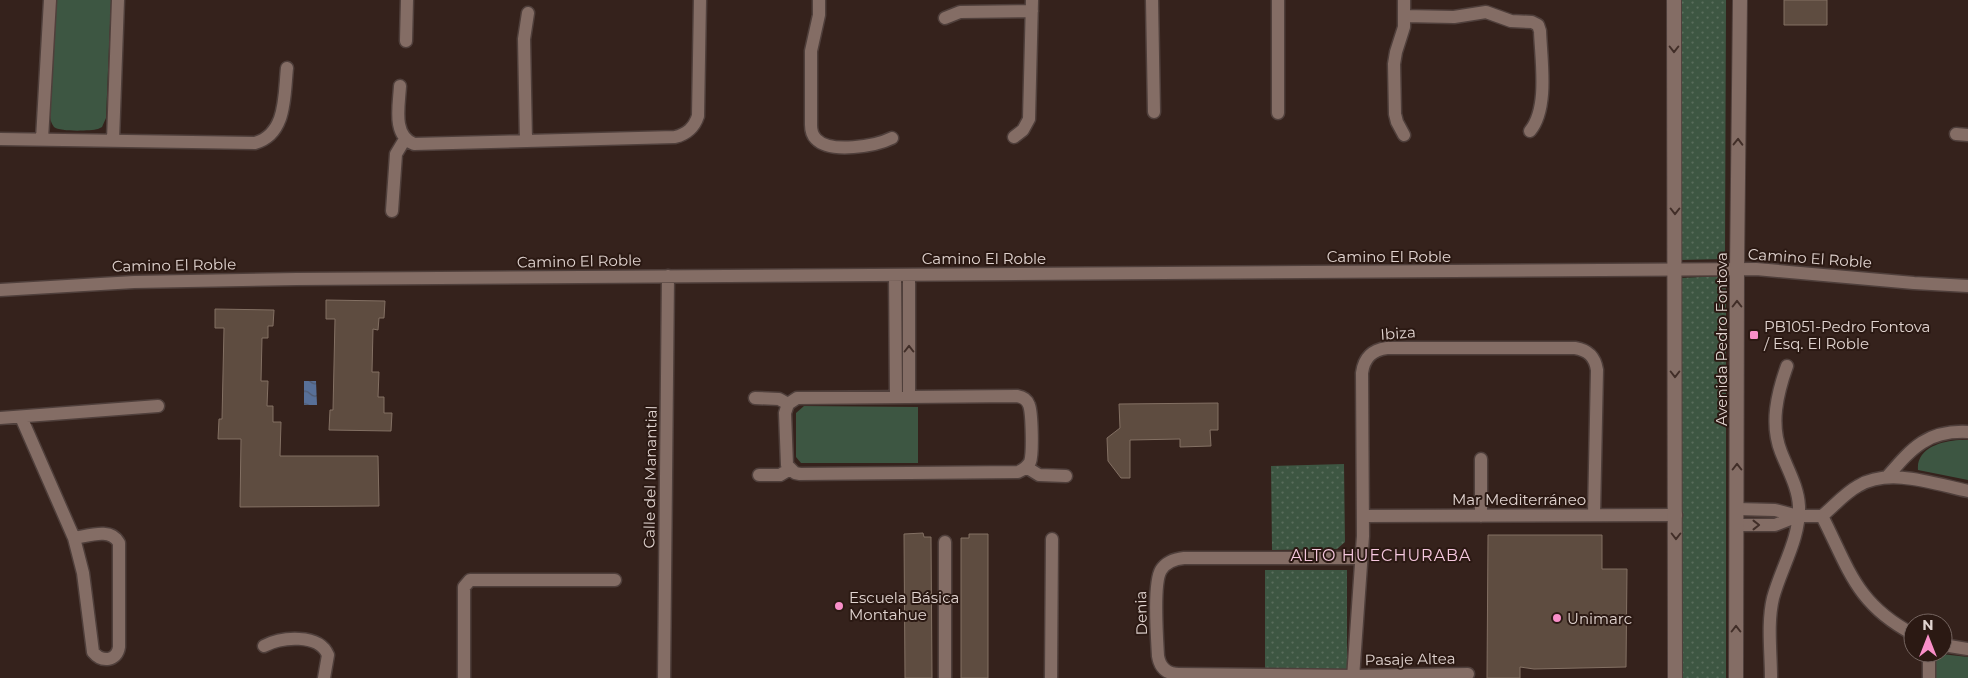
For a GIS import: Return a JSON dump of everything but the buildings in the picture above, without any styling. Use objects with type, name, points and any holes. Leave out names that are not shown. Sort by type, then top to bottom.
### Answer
[{"type":"street","points":[[42,139],[50,0]]},
{"type":"street","points":[[113,140],[118,0]]},
{"type":"street","points":[[406,41],[407,0]]},
{"type":"street","points":[[400,86],[399,129],[405,139],[414,144],[676,137],[688,132],[698,116],[700,0]]},
{"type":"street","points":[[819,0],[819,16],[811,51],[811,125],[813,136],[825,145],[860,147],[874,145],[892,138]]},
{"type":"street","points":[[1152,0],[1154,112]]},
{"type":"street","points":[[1278,0],[1278,113]]},
{"type":"street","points":[[1404,0],[1404,27],[1394,64],[1395,114],[1404,136]]},
{"type":"street","points":[[1674,0],[1675,678]]},
{"type":"street","name":"Avenida Pedro Fontova","points":[[1736,678],[1740,0]]},
{"type":"street","points":[[945,18],[960,12],[1032,6],[1029,119],[1023,130],[1014,137]]},
{"type":"street","points":[[1404,16],[1454,17],[1486,12],[1511,21],[1532,22],[1538,25],[1540,31],[1542,101],[1538,119],[1530,131]]},
{"type":"street","points":[[526,141],[524,38],[528,13]]},
{"type":"street","points":[[0,139],[256,143],[268,138],[278,128],[287,68]]},
{"type":"street","points":[[392,211],[396,154],[405,139]]},
{"type":"street","name":"Camino El Roble","points":[[0,290],[134,282],[668,276],[1737,269],[1767,269],[1914,283],[1968,286]]},
{"type":"street","points":[[895,275],[902,396]]},
{"type":"street","points":[[902,396],[909,275]]},
{"type":"street","name":"Calle del Manantial","points":[[664,678],[668,276]]},
{"type":"street","name":"Ibiza","points":[[1353,677],[1362,558],[1362,373],[1365,360],[1370,354],[1387,348],[1576,348],[1590,354],[1594,359],[1597,370],[1594,515]]},
{"type":"street","points":[[1771,678],[1770,624],[1773,600],[1794,537],[1798,516],[1796,490],[1780,451],[1776,427],[1778,397],[1787,366]]},
{"type":"street","points":[[902,396],[1017,396],[1025,399],[1030,408],[1031,459],[1026,468],[1013,472],[800,474],[790,469],[786,460],[785,413],[788,404],[797,398],[902,396]]},
{"type":"street","points":[[755,398],[779,399],[788,404]]},
{"type":"street","points":[[0,418],[158,406]]},
{"type":"street","points":[[21,417],[74,538],[83,573],[93,652],[100,658],[109,660],[116,655],[119,647],[119,543],[114,536],[108,534],[74,538]]},
{"type":"street","points":[[1886,477],[1915,447],[1928,438],[1945,432],[1968,432]]},
{"type":"street","points":[[1481,459],[1482,516]]},
{"type":"street","points":[[1026,468],[1039,475],[1066,476]]},
{"type":"street","points":[[759,475],[780,475],[790,469]]},
{"type":"street","points":[[1737,509],[1775,510],[1798,516],[1822,516],[1858,485],[1886,477],[1900,477],[1968,491]]},
{"type":"street","name":"Mar Mediterráneo","points":[[1363,516],[1676,515]]},
{"type":"street","points":[[1737,525],[1775,525],[1798,516]]},
{"type":"street","points":[[1822,516],[1844,564],[1860,591],[1882,615],[1903,628]]},
{"type":"street","points":[[1051,678],[1052,539]]},
{"type":"street","points":[[945,542],[945,678]]},
{"type":"street","name":"Denia","points":[[1353,677],[1179,674],[1168,672],[1160,665],[1158,656],[1157,583],[1158,576],[1164,566],[1176,558],[1362,558]]},
{"type":"street","points":[[464,678],[464,587],[470,580],[614,580]]},
{"type":"street","points":[[264,646],[281,640],[316,641],[328,655],[324,678]]},
{"type":"street","points":[[1953,646],[1968,649]]},
{"type":"street","points":[[1929,663],[1929,678]]},
{"type":"street","name":"Pasaje Altea","points":[[1353,677],[1468,674]]},
{"type":"green space","points":[[56,0],[111,0],[106,118],[102,127],[98,129],[82,131],[62,130],[54,127],[51,121]]},
{"type":"green space","points":[[1680,0],[1726,0],[1725,259],[1680,260]]},
{"type":"green space","points":[[1726,276],[1726,678],[1681,678],[1679,278]]},
{"type":"green space","points":[[804,406],[918,407],[918,463],[801,463],[796,457],[796,413]]},
{"type":"green space","points":[[1959,440],[1968,440],[1968,480],[1918,470],[1918,462],[1921,456],[1931,447]]},
{"type":"green space","points":[[1344,464],[1345,542],[1337,549],[1272,550],[1271,466]]},
{"type":"green space","points":[[1265,570],[1347,570],[1347,669],[1265,669]]},
{"type":"green space","points":[[1953,655],[1968,657],[1968,678],[1933,678],[1934,663],[1953,663]]},
{"type":"water","points":[[304,381],[316,381],[317,405],[304,405]]},
{"type":"place","name":"PB1051-Pedro Fontova / Esq. El Roble","points":[[1754,335]]},
{"type":"place","name":"Escuela Básica Montahue","points":[[839,606]]},
{"type":"place","name":"Unimarc","points":[[1557,618]]},
{"type":"district","name":"ALTO HUECHURABA","points":[[1381,555]]}]
